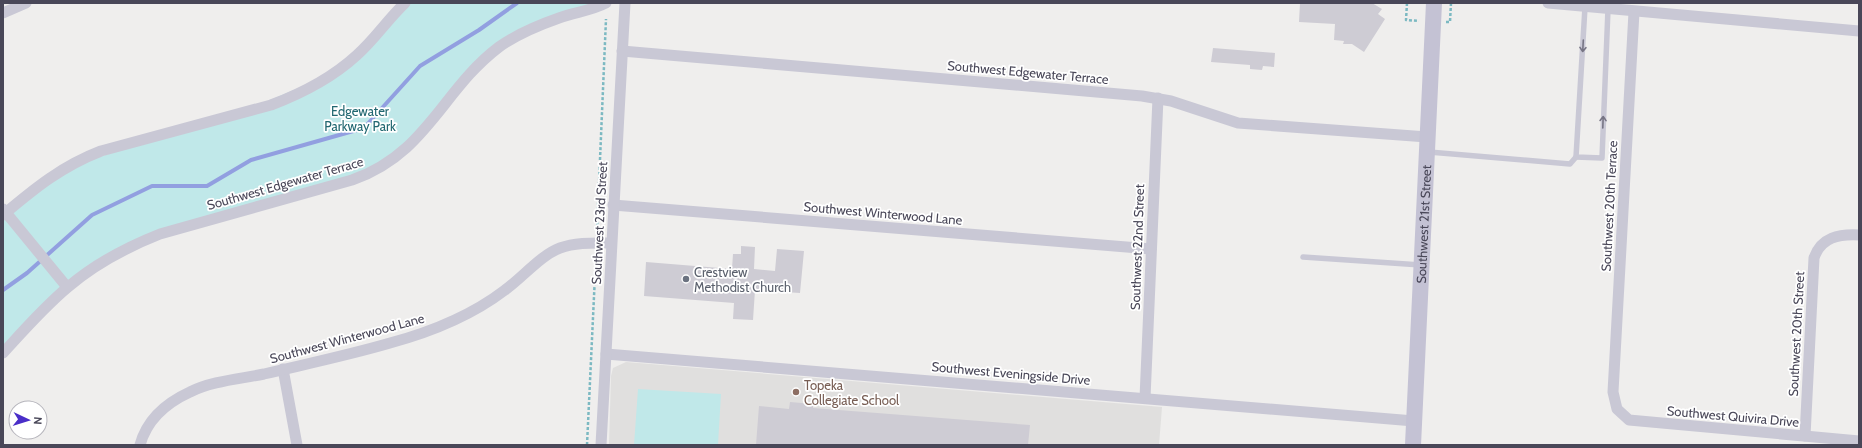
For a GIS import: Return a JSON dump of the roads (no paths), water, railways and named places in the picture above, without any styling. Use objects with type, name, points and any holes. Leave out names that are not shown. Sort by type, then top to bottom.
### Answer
[{"type":"main road","name":"Southwest 21st Street","points":[[1413,445],[1434,3]]},
{"type":"street","points":[[3,13],[26,3]]},
{"type":"street","points":[[67,288],[29,239],[4,212],[41,183],[80,159],[108,148],[271,105],[317,85],[339,71],[358,54],[405,3]]},
{"type":"street","name":"Southwest Edgewater Terrace","points":[[3,353],[67,288],[111,256],[160,234],[352,180],[376,170],[395,159],[412,145],[469,76],[498,48],[515,36],[560,18],[593,9],[606,3]]},
{"type":"street","name":"Southwest 23rd Street","points":[[601,445],[625,3]]},
{"type":"street","points":[[1548,3],[1634,12],[1859,31]]},
{"type":"street","name":"Southwest 20th Terrace","points":[[1614,402],[1614,376],[1634,12]]},
{"type":"street","name":"Southwest Edgewater Terrace","points":[[622,52],[1158,98],[1238,123],[1427,144]]},
{"type":"street","name":"Southwest 22nd Street","points":[[1145,398],[1158,98]]},
{"type":"street","name":"Southwest Winterwood Lane","points":[[613,205],[1151,249]]},
{"type":"street","name":"Southwest 20th Street","points":[[1805,436],[1814,258],[1822,244],[1834,236],[1845,234],[1859,235]]},
{"type":"street","name":"Southwest Winterwood Lane","points":[[140,445],[145,430],[156,415],[172,402],[191,392],[208,386],[382,346],[430,331],[477,308],[499,295],[550,253],[560,248],[574,244],[611,243]]},
{"type":"street","name":"Southwest Eveningside Drive","points":[[606,354],[1414,421]]},
{"type":"street","points":[[283,369],[297,445]]},
{"type":"street","name":"Southwest Quivira Drive","points":[[1614,402],[1617,409],[1629,420],[1859,441]]},
{"type":"lane","points":[[1427,144],[1570,164],[1576,157],[1585,7]]},
{"type":"lane","points":[[1576,157],[1602,158],[1608,9]]},
{"type":"lane","points":[[1303,257],[1421,265]]},
{"type":"waterway","points":[[3,290],[27,273],[92,215],[152,186],[207,186],[251,160],[364,128],[420,66],[479,30],[517,3]]},
{"type":"place","name":"Crestview Methodist Church","points":[[686,279]]},
{"type":"place","name":"Topeka Collegiate School","points":[[796,392]]},
{"type":"park label","name":"Edgewater Parkway Park","points":[[360,118]]}]
